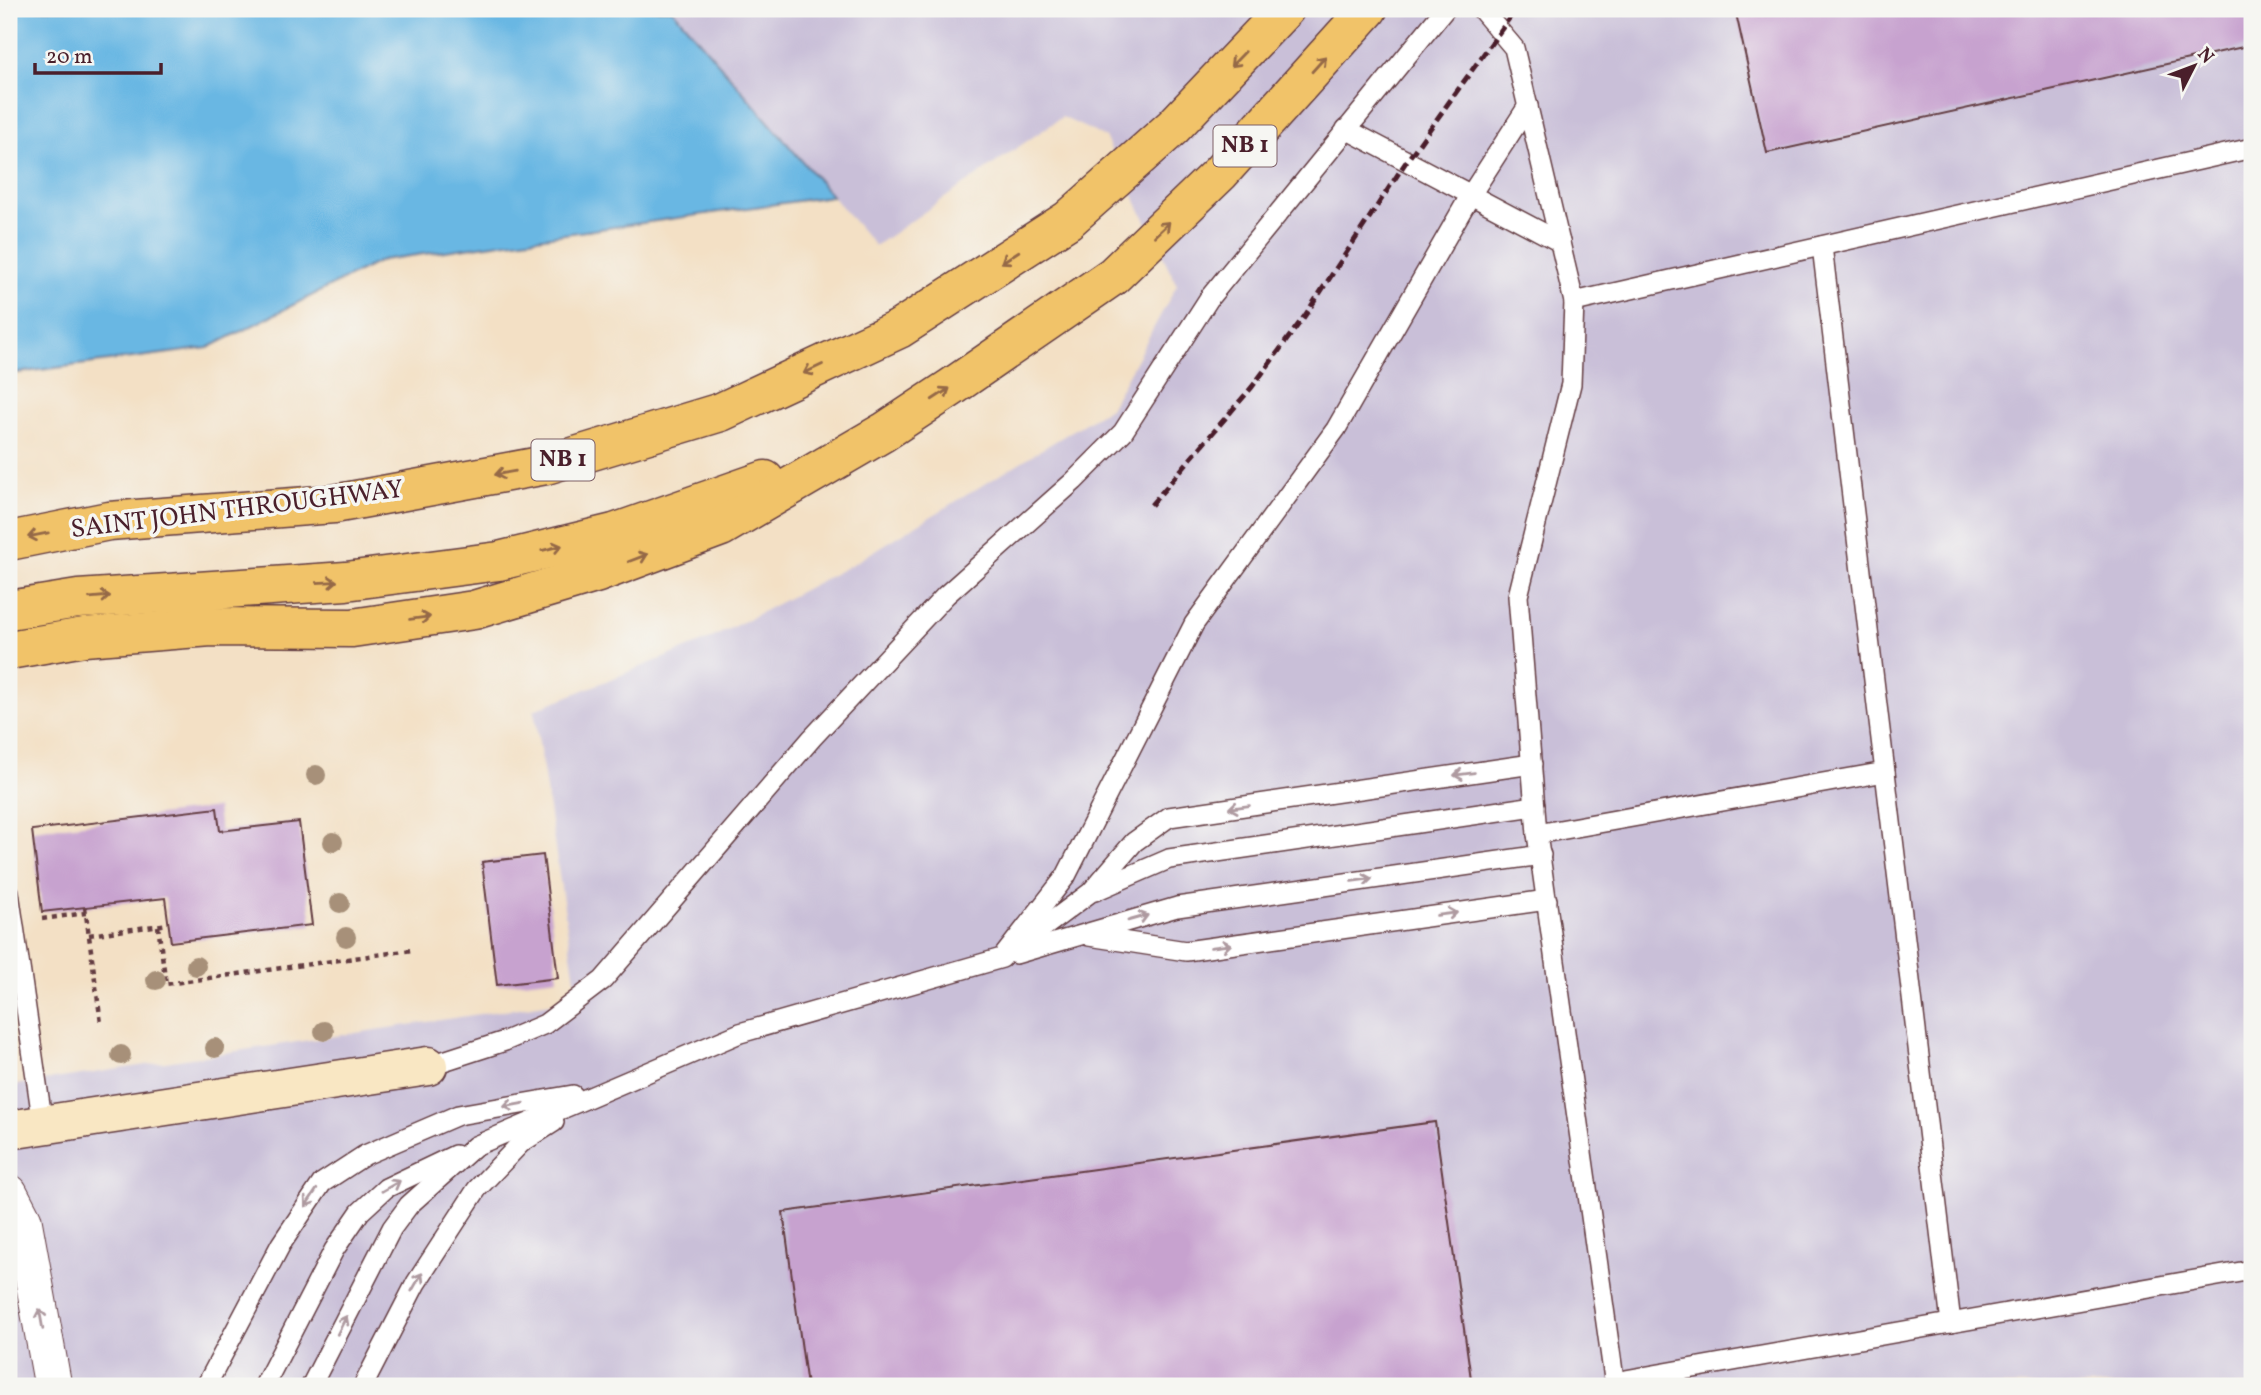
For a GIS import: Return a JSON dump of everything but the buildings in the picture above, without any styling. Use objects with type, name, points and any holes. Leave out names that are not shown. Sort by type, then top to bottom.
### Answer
[{"type":"highway","name":"SAINT JOHN THROUGHWAY","points":[[9,541],[109,521],[334,504],[546,465],[721,412],[899,329],[1068,220],[1173,127],[1284,9]]},
{"type":"highway","name":"NB 1","points":[[9,650],[84,637],[211,627],[352,628],[474,610],[597,573],[721,527],[884,432],[1113,276],[1220,173],[1368,9]]},
{"type":"highway","name":"NB 1","points":[[9,610],[78,599],[346,581],[499,561],[614,533],[738,491],[884,432]]},
{"type":"highway","points":[[9,674],[39,667],[183,654],[352,628]]},
{"type":"street","points":[[26,1127],[428,1066]]},
{"type":"street","points":[[9,1193],[23,1220],[53,1386]]},
{"type":"lane","points":[[428,1066],[505,1041],[545,1024],[604,980],[812,738],[946,595],[1074,481],[1123,432],[1210,297],[1445,9]]},
{"type":"lane","points":[[1481,9],[1514,48],[1574,302],[1572,384],[1518,596],[1538,834],[1614,1384],[2252,1270]]},
{"type":"lane","points":[[1002,958],[1066,876],[1194,624],[1336,429],[1470,195],[1528,106]]},
{"type":"lane","points":[[1346,129],[1560,242]]},
{"type":"lane","points":[[1574,302],[2252,148]]},
{"type":"lane","points":[[1822,246],[1951,1323]]},
{"type":"lane","points":[[1002,958],[1091,892],[1133,842],[1170,817],[1532,764]]},
{"type":"lane","points":[[1538,834],[1885,772]]},
{"type":"lane","points":[[1091,892],[1169,859],[1535,806]]},
{"type":"lane","points":[[264,1386],[334,1250],[360,1212],[386,1188],[475,1146],[740,1032],[1177,907],[1541,855]]},
{"type":"lane","points":[[9,892],[26,1127]]},
{"type":"lane","points":[[1081,934],[1186,951],[1547,900]]},
{"type":"lane","points":[[206,1386],[281,1244],[321,1184],[365,1155],[458,1115],[605,1089]]},
{"type":"lane","points":[[363,1386],[416,1283],[477,1189],[521,1143],[605,1089]]},
{"type":"lane","points":[[311,1386],[392,1228],[409,1205],[475,1146]]},
{"type":"path","points":[[13,924],[86,910],[101,1023]]},
{"type":"path","points":[[89,934],[169,924]]},
{"type":"path","points":[[158,926],[166,984],[412,950]]},
{"type":"shaded area","points":[[672,9],[2252,9],[2252,1386],[9,1386],[9,1086],[578,999],[534,710],[708,640],[851,565],[1110,408],[1177,285],[1105,137],[1062,117],[875,246]]},
{"type":"water","points":[[9,9],[672,9],[832,196],[382,260],[208,348],[9,374]]},
{"type":"railway","points":[[1151,505],[1252,387],[1304,317],[1406,162],[1516,9]]}]
